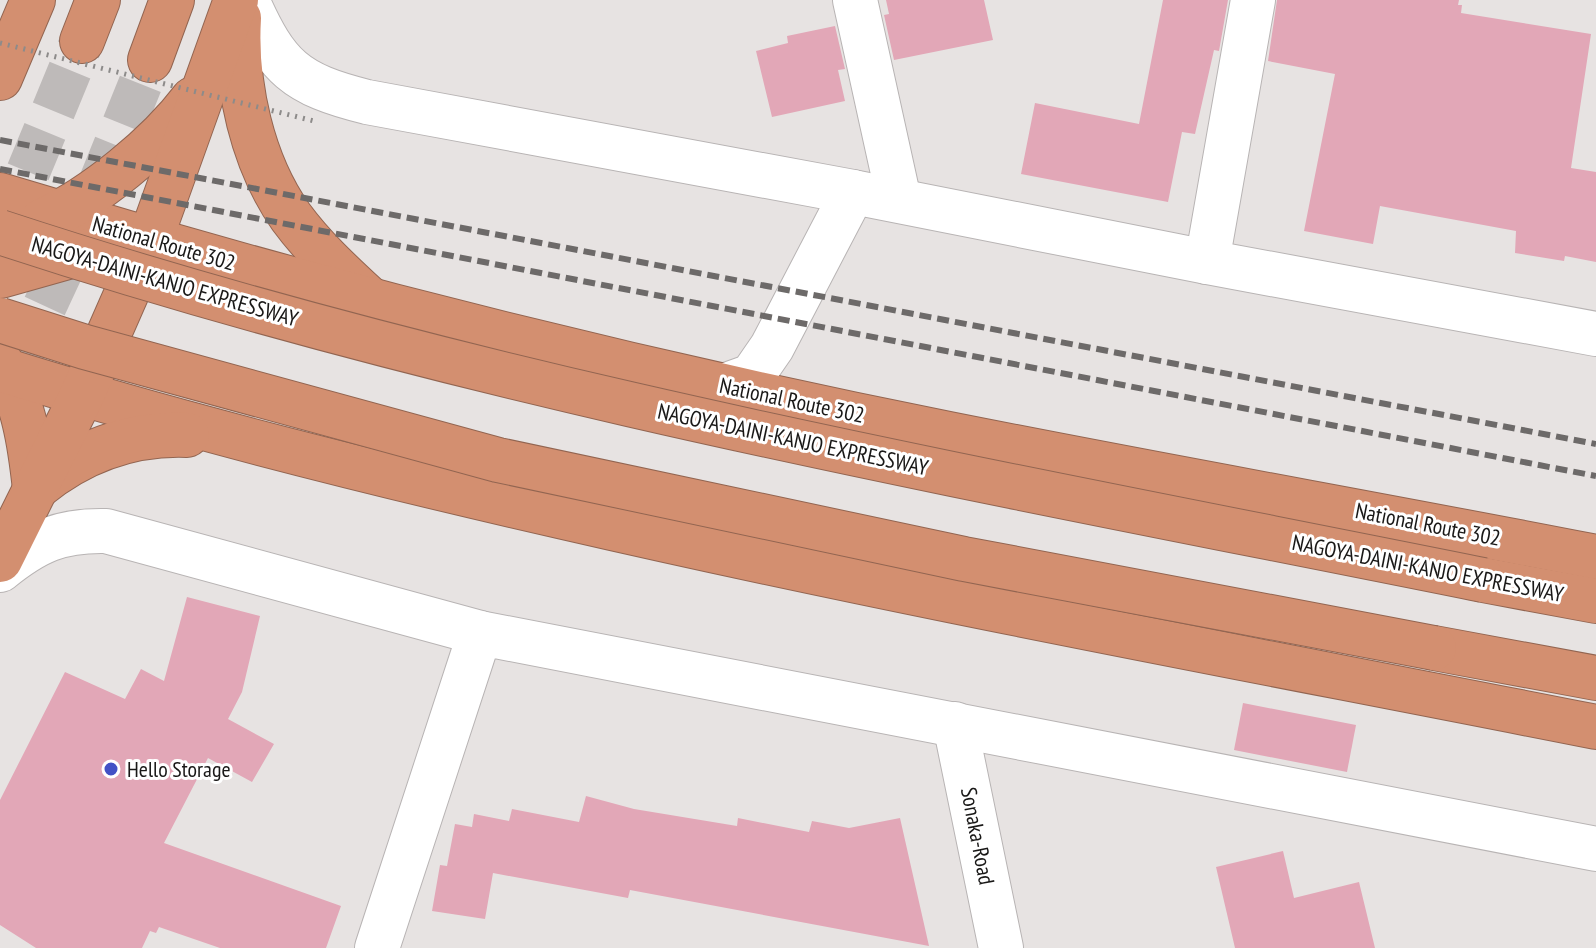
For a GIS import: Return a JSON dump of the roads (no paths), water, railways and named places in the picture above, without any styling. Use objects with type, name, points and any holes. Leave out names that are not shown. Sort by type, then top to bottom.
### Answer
[{"type":"highway","points":[[0,41],[31,0]]},
{"type":"highway","points":[[0,78],[31,0]]},
{"type":"highway","points":[[82,41],[98,0]]},
{"type":"highway","points":[[150,60],[172,0]]},
{"type":"highway","points":[[0,560],[82,395],[150,240],[238,0]]},
{"type":"highway","points":[[238,0],[237,47],[244,94],[253,136],[268,174],[290,215],[325,258],[370,301]]},
{"type":"highway","points":[[0,239],[60,213],[150,146],[180,116],[209,78]]},
{"type":"highway","name":"National Route 302","points":[[0,195],[370,301],[724,386],[947,434],[1596,557]]},
{"type":"highway","name":"NAGOYA-DAINI-KANJO EXPRESSWAY","points":[[0,232],[198,292],[451,361],[817,446],[1596,601]]},
{"type":"highway","points":[[0,276],[89,251],[150,240]]},
{"type":"highway","points":[[0,300],[43,358],[82,395]]},
{"type":"highway","points":[[0,320],[85,347],[498,460],[964,559],[1596,678]]},
{"type":"highway","points":[[2,367],[82,395],[241,439],[694,547],[1596,727]]},
{"type":"highway","points":[[2,367],[21,404],[30,443],[35,489]]},
{"type":"highway","points":[[35,489],[60,468],[116,443],[148,436],[241,439]]},
{"type":"street","points":[[247,0],[265,40],[302,79],[330,92],[367,102],[1596,334]]},
{"type":"street","points":[[855,0],[899,200]]},
{"type":"street","points":[[1207,262],[1253,0]]},
{"type":"street","points":[[724,386],[752,376],[772,347],[853,192]]},
{"type":"street","points":[[0,570],[24,551],[53,536],[78,531],[106,531],[480,633],[1596,849]]},
{"type":"street","points":[[377,948],[480,633]]},
{"type":"street","name":"Sonaka-Road","points":[[955,724],[1001,948]]},
{"type":"tunnel","points":[[3,233],[82,41]]},
{"type":"tunnel","points":[[17,366],[91,206],[150,60]]},
{"type":"railway","points":[[0,140],[1596,444]]},
{"type":"railway","points":[[0,169],[1596,476]]},
{"type":"place","name":"Hello Storage","points":[[111,769]]}]
